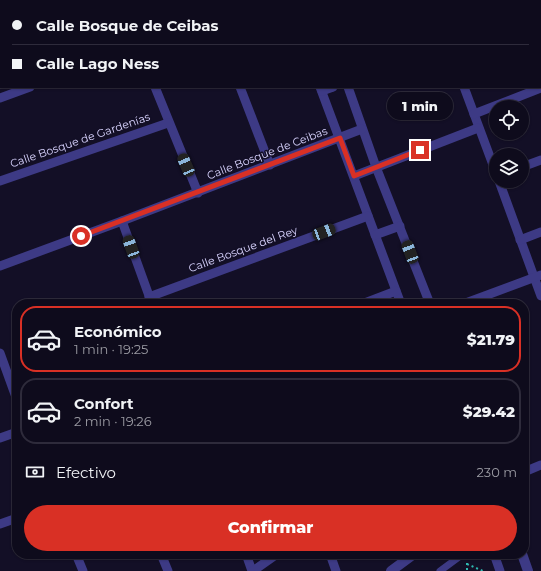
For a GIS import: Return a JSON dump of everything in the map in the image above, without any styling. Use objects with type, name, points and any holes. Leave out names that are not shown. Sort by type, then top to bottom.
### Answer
[{"type":"street","points":[[0,98],[27,88]]},
{"type":"street","points":[[155,88],[168,123],[198,192]]},
{"type":"street","points":[[240,88],[270,165]]},
{"type":"street","points":[[348,88],[376,167],[428,299]]},
{"type":"street","points":[[464,88],[489,156]]},
{"type":"street","points":[[474,114],[541,88]]},
{"type":"street","points":[[321,89],[399,299]]},
{"type":"street","name":"Calle Bosque de Gardenías","points":[[0,181],[168,123]]},
{"type":"street","points":[[354,176],[478,128]]},
{"type":"street","name":"Calle Bosque de Ceibas","points":[[0,266],[362,129]]},
{"type":"street","points":[[529,164],[541,160]]},
{"type":"street","points":[[501,188],[520,240],[538,277],[541,296]]},
{"type":"street","name":"Calle Bosque del Rey","points":[[156,299],[368,216]]},
{"type":"street","points":[[122,221],[150,299]]},
{"type":"street","points":[[375,235],[400,226]]},
{"type":"street","points":[[520,240],[541,232]]},
{"type":"street","points":[[477,299],[538,277]]},
{"type":"street","points":[[375,299],[396,291]]},
{"type":"street","points":[[0,353],[12,386]]},
{"type":"street","points":[[0,438],[12,434]]},
{"type":"street","points":[[529,470],[541,465]]},
{"type":"street","points":[[0,524],[12,520]]},
{"type":"street","points":[[78,559],[82,571]]},
{"type":"street","points":[[163,559],[168,571]]},
{"type":"street","points":[[248,559],[253,571],[270,559]]},
{"type":"street","points":[[332,559],[336,571]]},
{"type":"street","points":[[390,571],[407,559]]},
{"type":"street","points":[[440,571],[456,559]]},
{"type":"street","points":[[496,559],[500,571]]},
{"type":"street","points":[[524,559],[528,571]]},
{"type":"path","points":[[467,564],[483,571]]},
{"type":"route","points":[[81,236],[340,138],[354,176],[420,150]]}]
